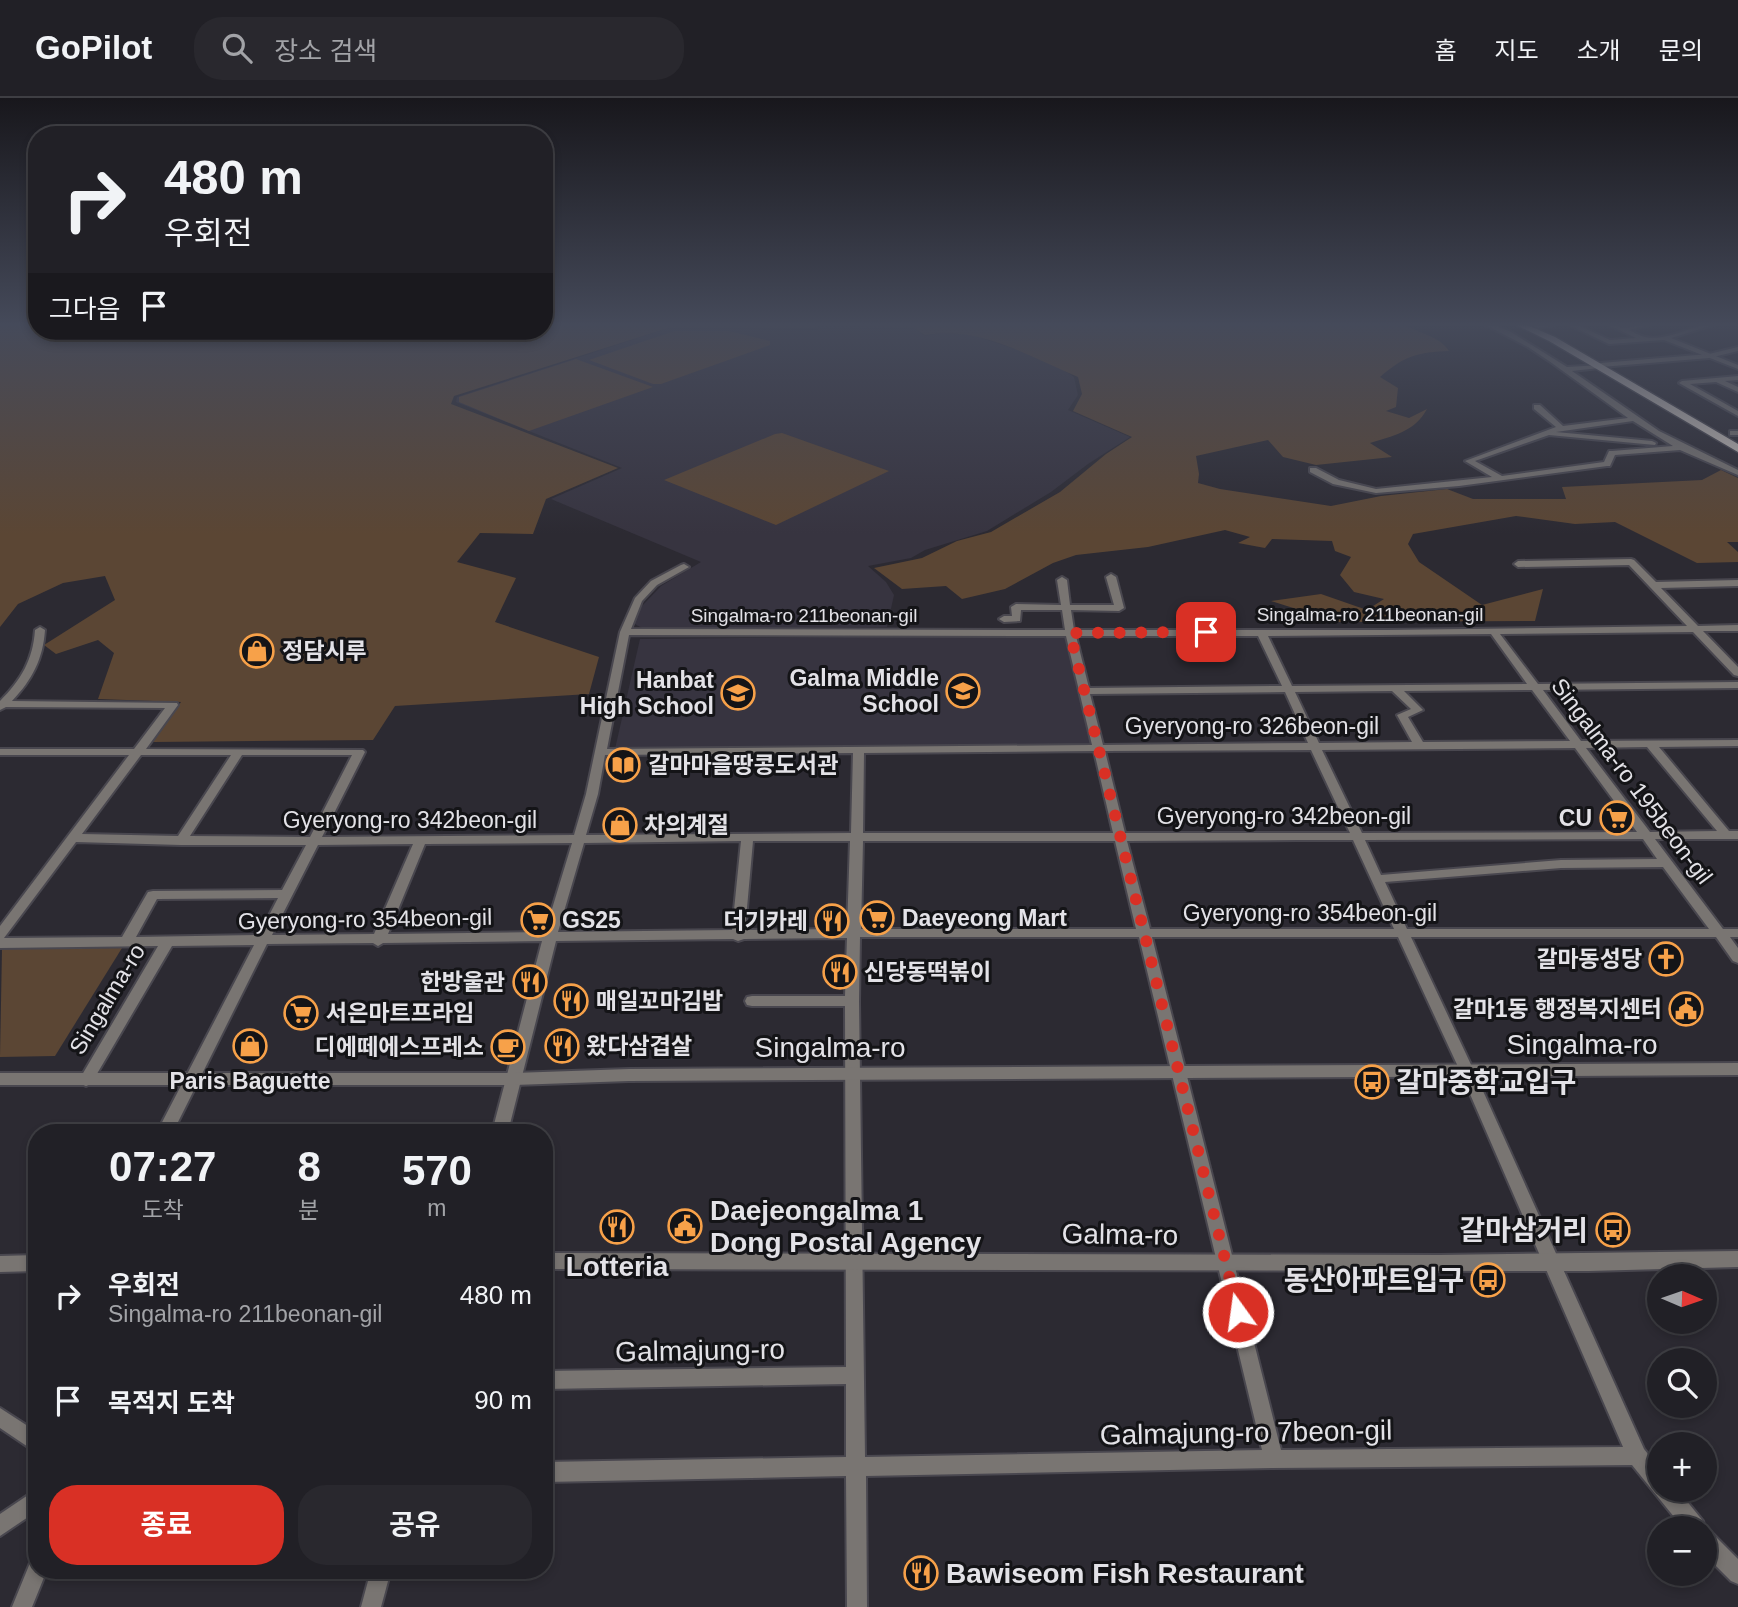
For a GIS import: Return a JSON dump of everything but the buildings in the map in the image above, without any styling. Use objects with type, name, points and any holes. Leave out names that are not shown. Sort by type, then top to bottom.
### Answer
[{"type":"main road","points":[[1649,393],[1738,449]]},
{"type":"main road","points":[[1658,393],[1736,434]]},
{"type":"street","points":[[1600,393],[1671,441],[1738,473]]},
{"type":"street","points":[[1701,393],[1738,414]]},
{"type":"street","points":[[1537,407],[1561,428]]},
{"type":"street","points":[[1500,478],[1469,461],[1561,428],[1635,419]]},
{"type":"street","points":[[1548,434],[1653,443],[1671,441]]},
{"type":"street","points":[[1312,470],[1336,482],[1376,491],[1607,464],[1612,453],[1684,447]]},
{"type":"street","points":[[1518,564],[1631,562],[1738,673]]},
{"type":"street","points":[[502,1124],[550,937],[602,752],[625,632],[638,600],[654,583],[684,567]]},
{"type":"street","points":[[1016,607],[1119,608],[1111,577]]},
{"type":"street","points":[[1062,580],[1070,633],[1274,1459]]},
{"type":"street","points":[[1653,585],[1738,583]]},
{"type":"street","points":[[1004,619],[1017,620],[1015,594]]},
{"type":"street","name":"Singalma-ro 211beonan-gil","points":[[625,632],[1070,633],[1738,628]]},
{"type":"street","points":[[2,706],[32,672],[40,643],[40,630]]},
{"type":"street","name":"Singalma-ro 195beon-gil","points":[[1493,631],[1738,958]]},
{"type":"street","points":[[1262,632],[1467,1071],[1637,1456],[1647,1468]]},
{"type":"street","points":[[1085,691],[1738,685]]},
{"type":"street","points":[[1395,688],[1418,710],[1402,715],[1419,745]]},
{"type":"street","points":[[0,935],[173,705],[2,706]]},
{"type":"street","points":[[1650,743],[1732,835]]},
{"type":"street","name":"Gyeryong-ro 326beon-gil","points":[[602,752],[1738,743]]},
{"type":"street","points":[[857,1607],[852,1001],[859,750]]},
{"type":"street","points":[[181,841],[239,751]]},
{"type":"street","points":[[0,752],[359,751],[169,1124]]},
{"type":"street","name":"Gyeryong-ro 342beon-gil","points":[[73,838],[314,841],[1732,835]]},
{"type":"street","points":[[738,937],[747,839]]},
{"type":"street","points":[[378,941],[421,840]]},
{"type":"street","points":[[1378,879],[1561,864],[1667,863]]},
{"type":"street","points":[[126,942],[153,895],[286,894]]},
{"type":"street","name":"Gyeryong-ro 354beon-gil","points":[[0,943],[738,937],[853,933],[1738,933]]},
{"type":"street","name":"Singalma-ro","points":[[86,1080],[167,942]]},
{"type":"street","points":[[752,1002],[852,1001]]},
{"type":"street","name":"Singalma-ro","points":[[0,1079],[514,1079],[852,1073],[1738,1069]]},
{"type":"street","name":"Galma-ro","points":[[553,1261],[853,1259],[1552,1265],[1738,1259]]},
{"type":"street","points":[[0,1264],[28,1263]]},
{"type":"street","name":"Galmajung-ro","points":[[553,1380],[856,1375]]},
{"type":"street","points":[[0,1417],[28,1435]]},
{"type":"street","name":"Galmajung-ro 7beon-gil","points":[[856,1466],[1637,1456]]},
{"type":"street","points":[[553,1472],[856,1466]]},
{"type":"street","points":[[1675,1502],[1686,1516]]},
{"type":"street","points":[[0,1526],[28,1506]]},
{"type":"street","points":[[1717,1552],[1738,1574]]},
{"type":"street","points":[[22,1607],[33,1579]]},
{"type":"street","points":[[371,1607],[379,1579]]},
{"type":"shaded area","points":[[0,393],[462,393],[454,396],[451,404],[618,468],[546,499],[533,534],[480,533],[457,562],[516,578],[495,622],[599,657],[589,694],[395,706],[373,740],[153,742],[181,702],[98,699],[114,653],[98,640],[56,654],[44,645],[115,600],[105,576],[63,583],[18,604],[0,627]]},
{"type":"shaded area","points":[[468,393],[1078,393],[1068,410],[1130,437],[1051,492],[987,531],[925,550],[911,558],[868,566],[886,582],[894,595],[887,627],[642,628],[633,623],[642,606],[661,586],[701,562],[551,499],[622,468],[456,402],[457,397]]},
{"type":"shaded area","points":[[470,393],[635,393],[529,431],[459,402],[459,397]]},
{"type":"shaded area","points":[[1397,393],[1396,407],[1386,411],[1409,418],[1427,409],[1409,428],[1370,443],[1392,457],[1316,465],[1283,457],[1268,440],[1196,456],[1198,483],[1220,489],[1331,506],[1381,496],[1447,489],[1473,499],[1566,499],[1562,487],[1702,480],[1721,470],[1738,478],[1738,542],[1727,542],[1738,552],[1738,562],[1697,563],[1615,522],[1575,524],[1516,516],[1413,534],[1408,544],[1419,562],[1482,605],[1543,589],[1535,621],[1338,622],[1271,601],[1321,594],[1367,610],[1384,599],[1354,592],[1340,575],[1351,557],[1335,551],[1332,541],[1272,539],[1265,548],[1238,543],[1250,537],[1225,530],[1148,547],[1076,555],[1053,563],[1005,589],[962,599],[946,586],[902,589],[874,568],[922,558],[957,541],[991,532],[1060,492],[1106,454],[1132,437],[1073,411],[1082,394]]},
{"type":"shaded area","points":[[782,433],[889,471],[776,525],[664,480],[775,434]]},
{"type":"shaded area","points":[[1065,635],[1092,745],[615,749],[640,639]]},
{"type":"shaded area","points":[[122,948],[55,1056],[0,1057],[2,949]]},
{"type":"place","name":"정담시루","points":[[257,651]]},
{"type":"place","name":"Galma Middle School","points":[[963,691]]},
{"type":"place","name":"Hanbat High School","points":[[738,693]]},
{"type":"place","name":"갈마마을땅콩도서관","points":[[623,765]]},
{"type":"place","name":"CU","points":[[1617,818]]},
{"type":"place","name":"차의계절","points":[[620,825]]},
{"type":"place","name":"Daeyeong Mart","points":[[877,918]]},
{"type":"place","name":"GS25","points":[[538,920]]},
{"type":"place","name":"더기카레","points":[[832,921]]},
{"type":"place","name":"갈마동성당","points":[[1666,959]]},
{"type":"place","name":"신당동떡볶이","points":[[840,972]]},
{"type":"place","name":"한방울관","points":[[530,982]]},
{"type":"place","name":"매일꼬마김밥","points":[[571,1001]]},
{"type":"place","name":"갈마1동 행정복지센터","points":[[1686,1009]]},
{"type":"place","name":"서은마트프라임","points":[[301,1013]]},
{"type":"place","name":"Paris Baguette","points":[[250,1046]]},
{"type":"place","name":"왔다삼겹살","points":[[562,1046]]},
{"type":"place","name":"디에떼에스프레소","points":[[508,1047]]},
{"type":"place","name":"갈마중학교입구","points":[[1372,1082]]},
{"type":"place","name":"Daejeongalma 1 Dong Postal Agency","points":[[685,1226]]},
{"type":"place","name":"Lotteria","points":[[617,1227]]},
{"type":"place","name":"갈마삼거리","points":[[1613,1230]]},
{"type":"place","name":"동산아파트입구","points":[[1488,1280]]},
{"type":"place","name":"Bawiseom Fish Restaurant","points":[[921,1573]]},
{"type":"route","points":[[1206,632],[1070,633],[1238,1312]]}]
